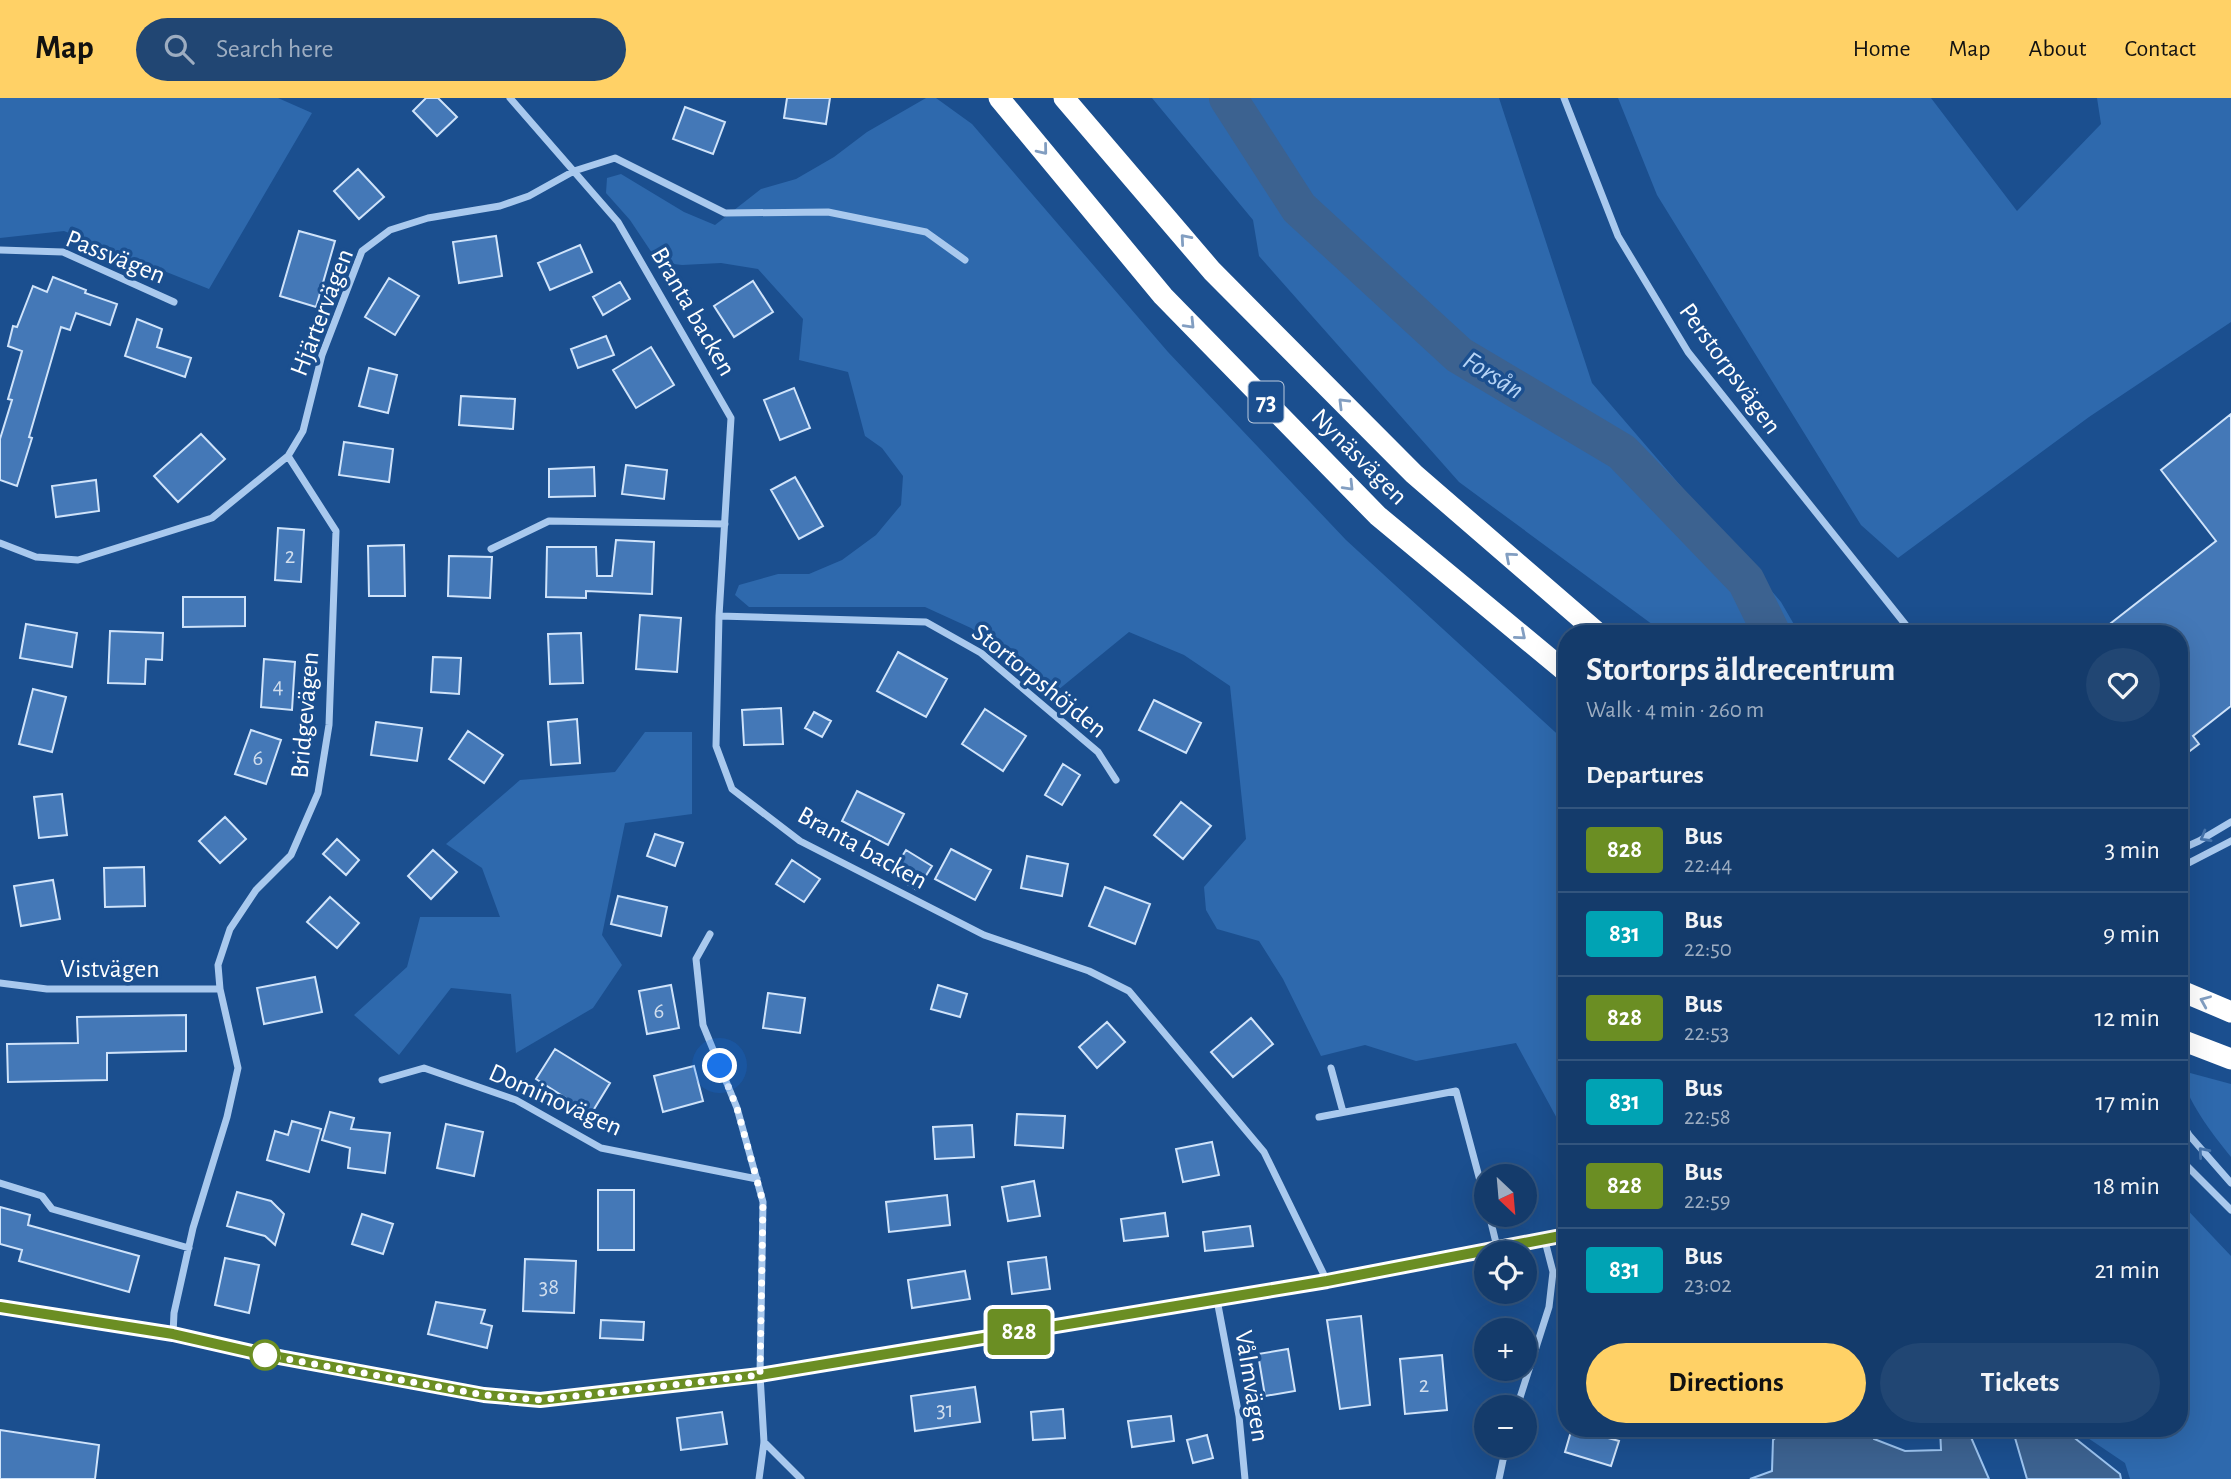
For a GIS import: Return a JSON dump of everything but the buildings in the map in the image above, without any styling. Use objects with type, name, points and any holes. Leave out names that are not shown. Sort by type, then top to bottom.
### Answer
[{"type":"highway","name":"Nynäsvägen","points":[[999,98],[1163,296],[1378,516],[1558,665]]},
{"type":"highway","name":"Nynäsvägen","points":[[1064,98],[1212,271],[1385,445],[1414,474],[1589,625]]},
{"type":"highway","points":[[2188,994],[2231,1012]]},
{"type":"highway","points":[[2188,1043],[2231,1059]]},
{"type":"street","name":"Branta backen","points":[[510,98],[618,222],[731,418],[719,616],[716,746],[732,789],[800,841],[984,935],[1088,971],[1129,991],[1264,1152],[1327,1281]]},
{"type":"street","name":"Perstorpsvägen","points":[[1564,98],[1618,236],[1688,352],[1906,625]]},
{"type":"street","name":"Hjärtervägen","points":[[0,542],[36,558],[78,560],[212,518],[288,456],[303,431],[322,355],[362,251],[390,230],[428,218],[500,206],[529,196],[574,171],[614,158],[725,213],[828,212],[926,232],[965,260]]},
{"type":"street","name":"Passvägen","points":[[0,250],[63,252],[174,302]]},
{"type":"street","name":"Bridgevägen","points":[[173,1334],[174,1313],[189,1248],[227,1117],[238,1068],[220,989],[218,965],[230,929],[256,890],[291,855],[318,793],[329,725],[337,531],[288,456]]},
{"type":"street","points":[[491,549],[549,521],[725,524]]},
{"type":"street","name":"Stortorpshöjden","points":[[719,616],[926,622],[981,653],[1098,752],[1116,780]]},
{"type":"street","points":[[2188,846],[2231,822]]},
{"type":"street","points":[[2188,862],[2231,841]]},
{"type":"street","points":[[710,934],[696,959],[702,1025],[737,1108],[763,1202],[760,1375],[764,1442],[759,1479]]},
{"type":"street","name":"Vistvägen","points":[[0,983],[47,989],[220,989]]},
{"type":"street","name":"Dominovägen","points":[[382,1080],[424,1068],[516,1100],[601,1147],[757,1179]]},
{"type":"street","points":[[1331,1068],[1343,1112]]},
{"type":"street","points":[[1319,1117],[1456,1091],[1476,1164]]},
{"type":"street","points":[[2188,1133],[2231,1183]]},
{"type":"street","points":[[2188,1167],[2231,1210]]},
{"type":"street","points":[[0,1183],[42,1196],[52,1209],[189,1248]]},
{"type":"street","points":[[1537,1242],[1558,1237]]},
{"type":"street","points":[[1521,1395],[1549,1307],[1552,1272],[1545,1241]]},
{"type":"street","points":[[0,1307],[173,1334],[252,1352],[484,1395],[540,1400],[760,1375],[1327,1281],[1474,1252]]},
{"type":"street","name":"Vålmvägen","points":[[1217,1300],[1239,1416],[1245,1479]]},
{"type":"street","points":[[764,1442],[801,1479]]},
{"type":"street","points":[[1499,1479],[1503,1458]]},
{"type":"shaded area","points":[[0,98],[278,98],[312,113],[209,289],[64,231],[0,238]]},
{"type":"shaded area","points":[[926,98],[936,98],[972,124],[1168,352],[1346,540],[1558,735],[1558,1120],[1516,1043],[1416,1061],[1365,1045],[1321,1056],[1283,979],[1259,941],[1217,929],[1206,910],[1204,887],[1246,839],[1230,686],[1184,655],[1129,632],[1058,690],[971,628],[925,607],[749,607],[735,595],[739,585],[778,574],[809,574],[842,560],[876,535],[901,505],[903,476],[882,448],[865,436],[848,372],[799,360],[803,319],[758,269],[721,263],[682,265],[658,262],[630,220],[606,193],[607,178],[621,174],[684,212],[715,225],[761,189],[796,179],[834,157],[867,132]]},
{"type":"shaded area","points":[[1152,98],[1499,98],[1592,383],[1781,602],[1794,625],[1653,625],[1459,482],[1259,256],[1253,220]]},
{"type":"shaded area","points":[[1618,98],[1931,98],[2017,211],[2101,124],[2097,98],[2231,98],[2231,322],[2089,417],[1898,558],[1861,525],[1657,195]]},
{"type":"shaded area","points":[[645,732],[692,732],[692,814],[625,823],[602,935],[622,965],[593,1008],[516,1053],[511,994],[451,988],[399,1055],[354,1015],[407,967],[420,917],[500,917],[482,868],[446,844],[520,780],[615,772]]},
{"type":"shaded area","points":[[2188,1072],[2231,1084],[2231,1157],[2208,1126],[2188,1092]]},
{"type":"shaded area","points":[[2188,1211],[2231,1256],[2231,1479],[2130,1479],[2125,1463],[2086,1437],[2188,1437]]},
{"type":"shaded area","points":[[1776,1437],[1874,1437],[1905,1451],[1941,1450],[1940,1437],[1971,1437],[1989,1479],[1750,1479],[1772,1471],[1773,1440]]},
{"type":"shaded area","points":[[2015,1437],[2073,1437],[2120,1474],[2121,1479],[2027,1479]]},
{"type":"waterway","name":"Forsån","points":[[1228,98],[1299,208],[1459,355],[1622,452],[1746,581],[1768,625]]},
{"type":"bus line","name":"828","points":[[0,1307],[173,1334],[252,1352],[484,1395],[540,1400],[760,1375],[1217,1300],[1558,1237]]},
{"type":"route","points":[[265,1355],[484,1395],[540,1400],[760,1375],[763,1202],[737,1108],[720,1066]]}]
